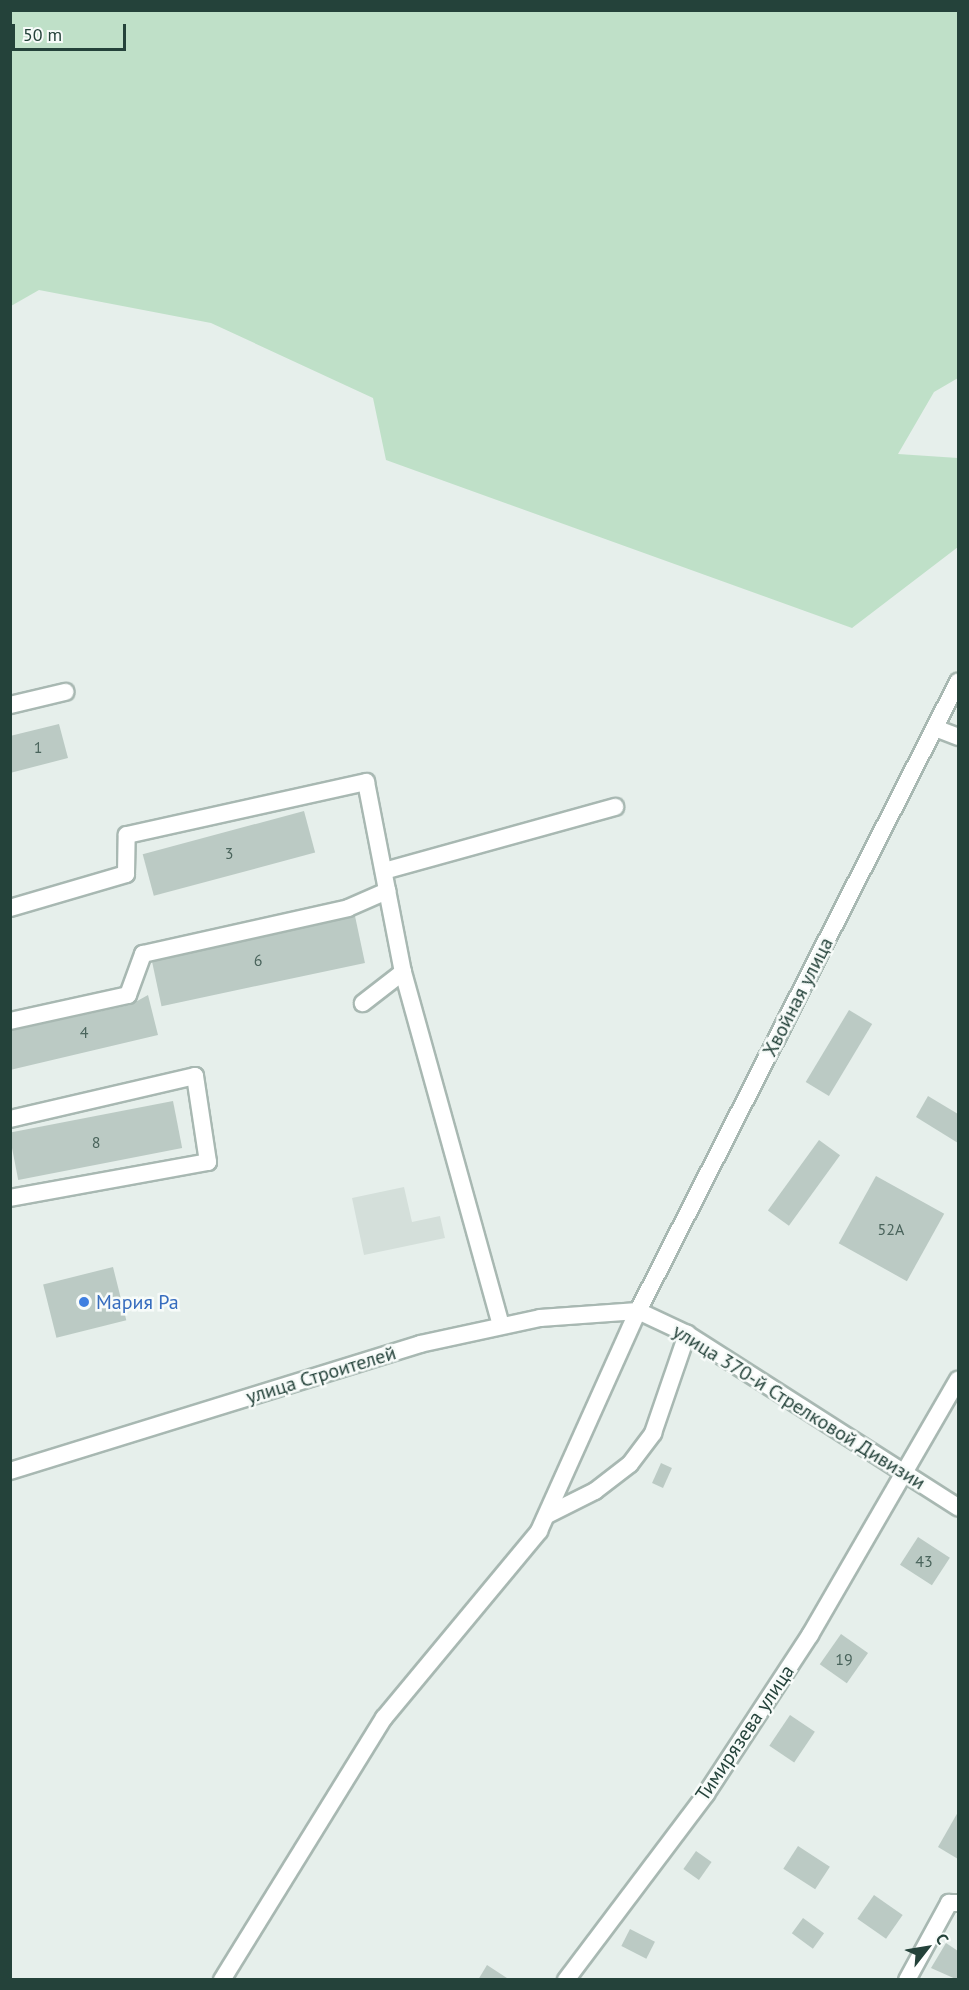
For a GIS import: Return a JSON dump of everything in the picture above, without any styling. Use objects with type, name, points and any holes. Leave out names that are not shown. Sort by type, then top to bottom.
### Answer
[{"type":"street","name":"Хвойная улица","points":[[222,1980],[384,1718],[539,1531],[638,1311],[958,682]]},
{"type":"street","points":[[10,705],[65,692]]},
{"type":"street","points":[[935,728],[958,737]]},
{"type":"street","points":[[10,908],[126,874],[127,836],[366,782],[403,972],[501,1326]]},
{"type":"street","points":[[384,871],[615,807]]},
{"type":"street","points":[[10,1021],[128,995],[143,954],[348,908],[387,891]]},
{"type":"street","points":[[363,1003],[403,972]]},
{"type":"street","points":[[10,1119],[195,1076],[208,1162],[10,1198]]},
{"type":"street","name":"улица Строителей","points":[[10,1471],[420,1344],[540,1318],[638,1311]]},
{"type":"street","name":"улица 370-й Стрелковой Дивизии","points":[[638,1311],[687,1334],[958,1507]]},
{"type":"street","points":[[547,1515],[595,1491],[630,1464],[653,1433],[687,1334]]},
{"type":"street","name":"Тимирязева улица","points":[[566,1980],[706,1794],[810,1635],[958,1380]]},
{"type":"street","points":[[907,1980],[949,1904],[958,1903]]},
{"type":"shaded area","points":[[404,1187],[412,1222],[440,1216],[445,1238],[364,1255],[352,1198]]},
{"type":"green space","points":[[11,10],[958,11],[958,378],[934,392],[898,454],[958,458],[958,547],[852,628],[386,460],[373,398],[211,323],[39,290],[11,306]]},
{"type":"building","points":[[59,724],[68,758],[10,773],[10,736]]},
{"type":"building","points":[[304,811],[315,853],[154,896],[143,854]]},
{"type":"building","points":[[355,916],[365,963],[162,1006],[152,959]]},
{"type":"building","points":[[148,995],[158,1035],[10,1070],[10,1031],[130,1005]]},
{"type":"building","points":[[849,1010],[872,1024],[829,1096],[806,1082]]},
{"type":"building","points":[[928,1096],[958,1114],[958,1143],[916,1117]]},
{"type":"building","points":[[173,1101],[182,1148],[18,1180],[10,1133]]},
{"type":"building","points":[[819,1140],[840,1155],[789,1226],[768,1210]]},
{"type":"building","points":[[876,1176],[944,1214],[907,1281],[839,1243]]},
{"type":"building","name":"Мария Ра","points":[[113,1267],[126,1320],[56,1338],[43,1284]]},
{"type":"building","points":[[661,1463],[672,1468],[663,1488],[652,1483]]},
{"type":"building","points":[[918,1537],[950,1558],[932,1585],[900,1565]]},
{"type":"building","points":[[841,1634],[868,1653],[847,1683],[820,1664]]},
{"type":"building","points":[[790,1715],[815,1732],[794,1762],[769,1746]]},
{"type":"building","points":[[958,1812],[958,1859],[938,1847]]},
{"type":"building","points":[[798,1846],[830,1867],[815,1889],[783,1869]]},
{"type":"building","points":[[696,1851],[712,1862],[699,1880],[683,1869]]},
{"type":"building","points":[[874,1895],[903,1915],[886,1939],[857,1919]]},
{"type":"building","points":[[803,1918],[824,1933],[813,1949],[792,1933]]},
{"type":"building","points":[[630,1929],[655,1942],[646,1959],[621,1946]]},
{"type":"building","points":[[946,1943],[958,1951],[958,1980],[931,1968]]},
{"type":"building","points":[[487,1965],[510,1980],[478,1980]]},
{"type":"place","name":"Мария Ра","points":[[84,1302]]}]
